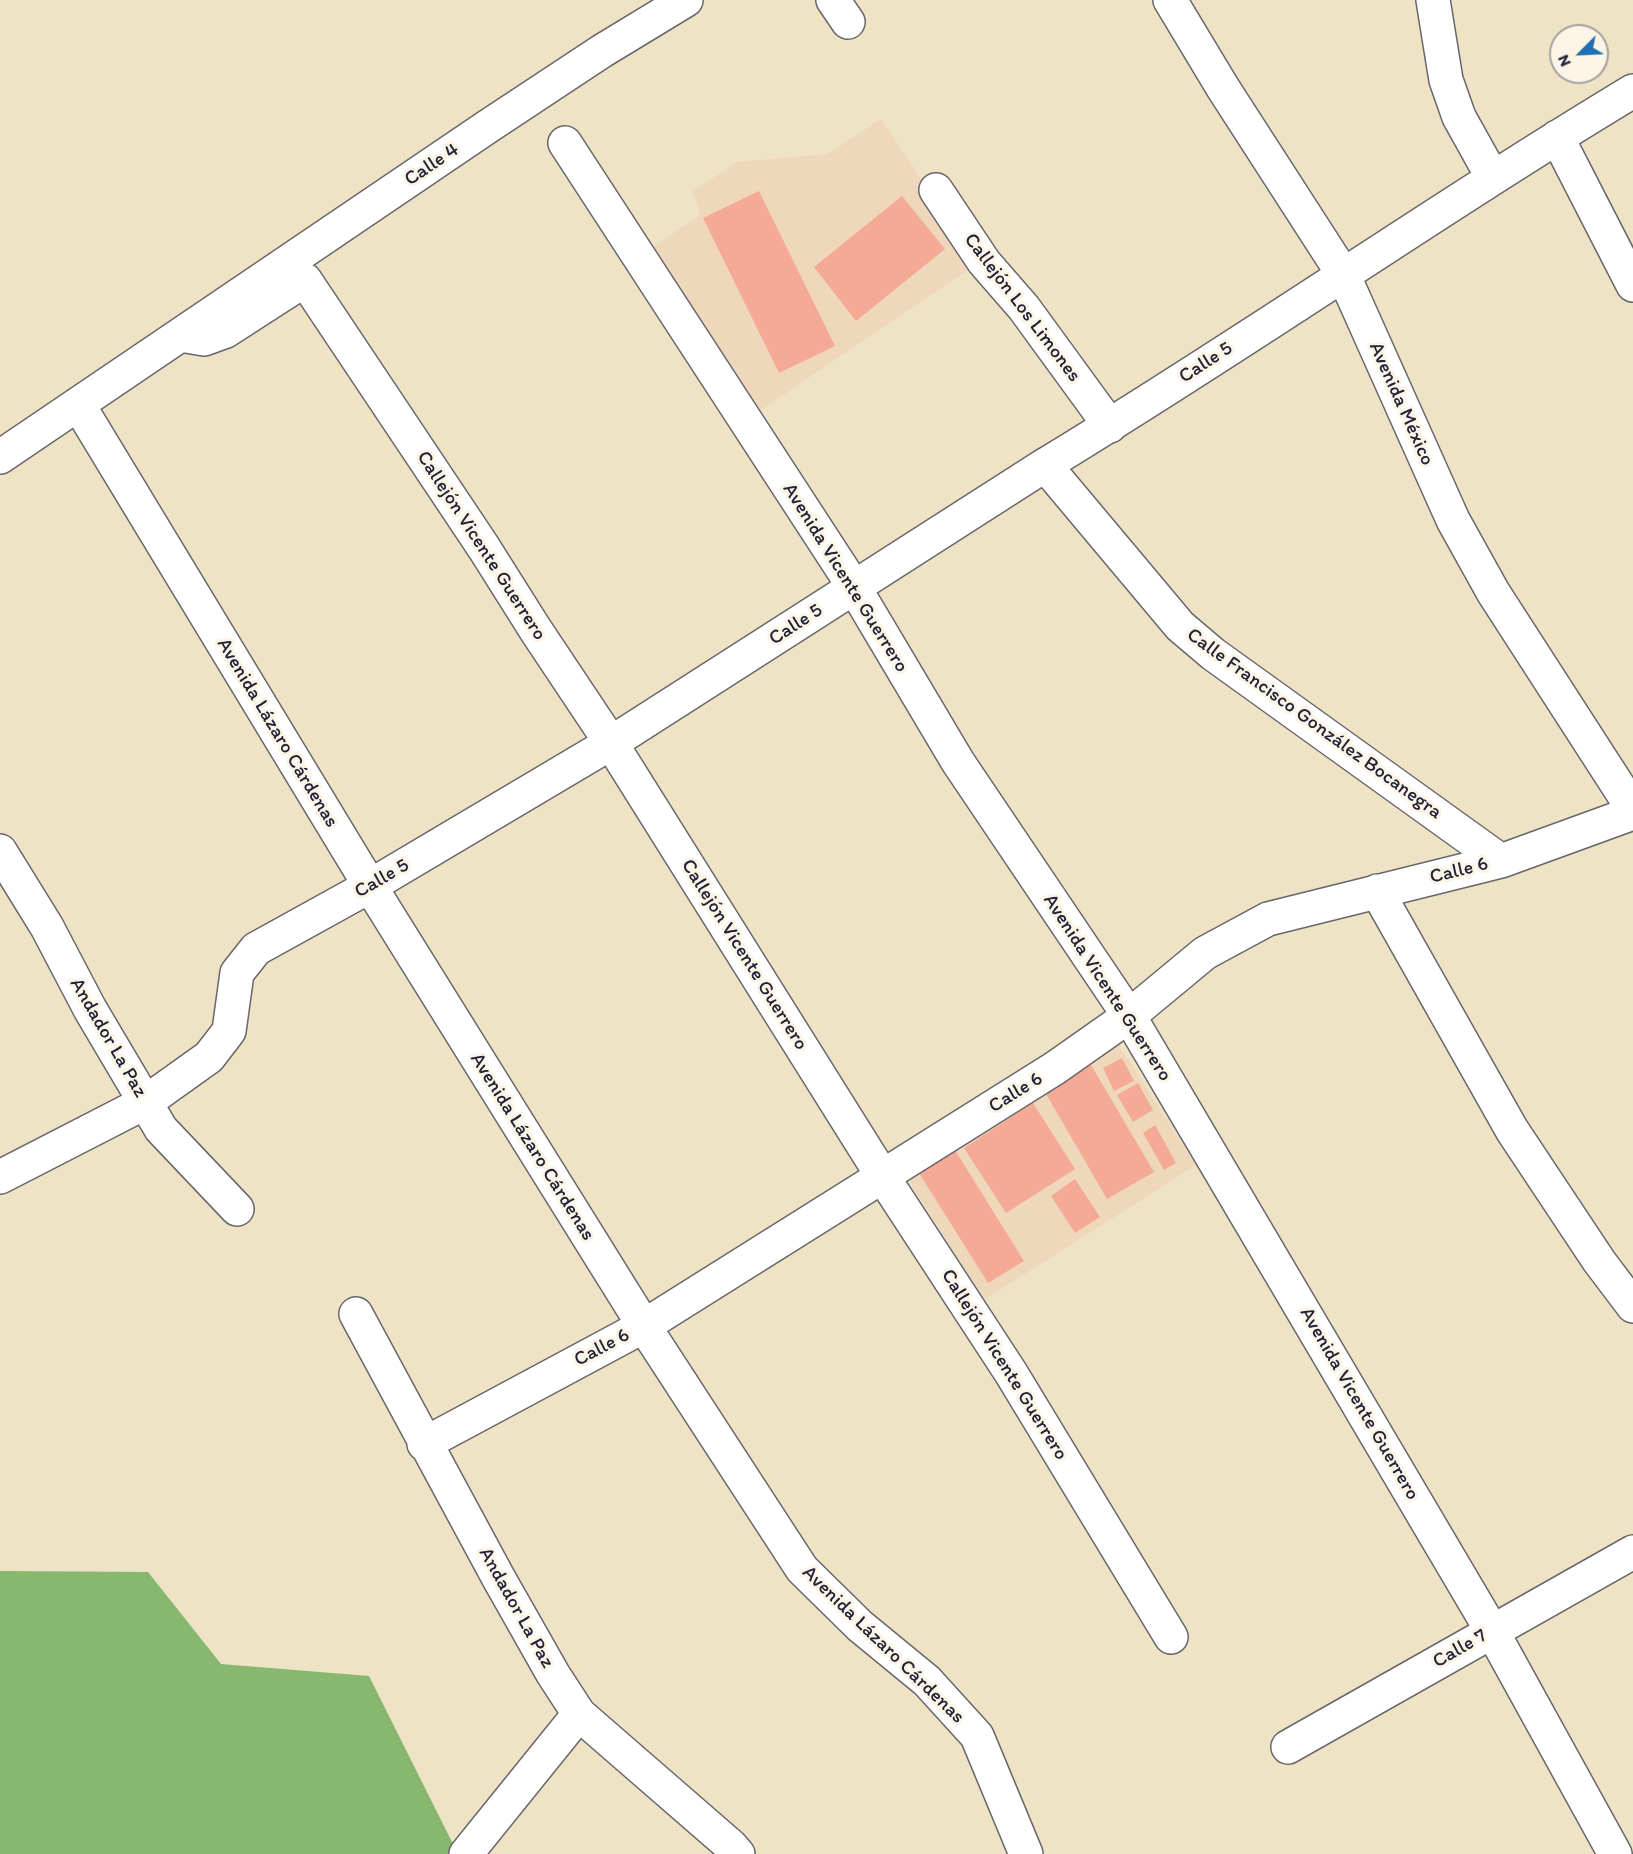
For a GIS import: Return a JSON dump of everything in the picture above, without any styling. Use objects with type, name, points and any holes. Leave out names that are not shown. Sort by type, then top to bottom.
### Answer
[{"type":"street","name":"Calle 4","points":[[0,457],[592,57],[686,0]]},
{"type":"street","name":"Avenida México","points":[[1170,0],[1223,88],[1343,274],[1459,530],[1492,592],[1633,811]]},
{"type":"street","points":[[1432,0],[1446,80],[1459,117],[1493,178]]},
{"type":"street","name":"Calle 5","points":[[0,1177],[146,1102],[209,1057],[229,1031],[237,973],[256,949],[370,886],[611,743],[1045,465],[1110,426],[1557,137],[1633,91]]},
{"type":"street","points":[[1557,137],[1633,285]]},
{"type":"street","name":"Avenida Vicente Guerrero","points":[[565,143],[854,587],[958,762],[1129,1016],[1492,1631],[1615,1854]]},
{"type":"street","name":"Callejón Los Limones","points":[[936,190],[984,262],[1024,308],[1110,426]]},
{"type":"street","name":"Callejón Vicente Guerrero","points":[[180,334],[204,339],[226,331],[305,280],[611,743],[883,1177],[1011,1373],[1171,1637]]},
{"type":"street","name":"Avenida Lázaro Cárdenas","points":[[78,404],[370,886],[644,1326],[802,1569],[860,1626],[927,1681],[977,1736],[1026,1854]]},
{"type":"street","name":"Calle Francisco González Bocanegra","points":[[1045,465],[1180,626],[1213,654],[1501,861]]},
{"type":"street","name":"Calle 6","points":[[424,1444],[644,1326],[1055,1068],[1129,1016],[1205,953],[1268,919],[1501,861],[1633,811]]},
{"type":"street","name":"Andador La Paz","points":[[0,850],[47,927],[90,1009],[161,1129],[237,1209]]},
{"type":"street","points":[[1377,891],[1512,1130],[1599,1261],[1633,1306]]},
{"type":"street","name":"Andador La Paz","points":[[356,1314],[424,1444],[553,1674],[579,1714],[731,1851]]},
{"type":"street","name":"Calle 7","points":[[1288,1747],[1633,1552]]},
{"type":"street","points":[[466,1854],[579,1714]]},
{"type":"shaded area","points":[[881,119],[978,263],[761,410],[652,248],[700,215],[693,191],[737,162],[828,154]]},
{"type":"shaded area","points":[[1117,1042],[1196,1165],[984,1300],[906,1176]]},
{"type":"green space","points":[[0,1571],[148,1572],[221,1664],[369,1676],[458,1854],[0,1854]]},
{"type":"building","points":[[759,191],[835,346],[779,373],[703,218]]},
{"type":"building","points":[[902,196],[945,249],[856,321],[814,267]]},
{"type":"building","points":[[1122,1058],[1134,1081],[1114,1091],[1103,1068]]},
{"type":"building","points":[[1091,1065],[1154,1172],[1107,1199],[1045,1092]]},
{"type":"building","points":[[1138,1083],[1153,1110],[1133,1122],[1117,1095]]},
{"type":"building","points":[[1033,1103],[1075,1169],[1006,1213],[964,1148]]},
{"type":"building","points":[[1155,1125],[1176,1163],[1164,1170],[1143,1133]]},
{"type":"building","points":[[955,1150],[1024,1261],[988,1283],[919,1173]]},
{"type":"building","points":[[1075,1179],[1100,1217],[1075,1233],[1051,1196]]}]
